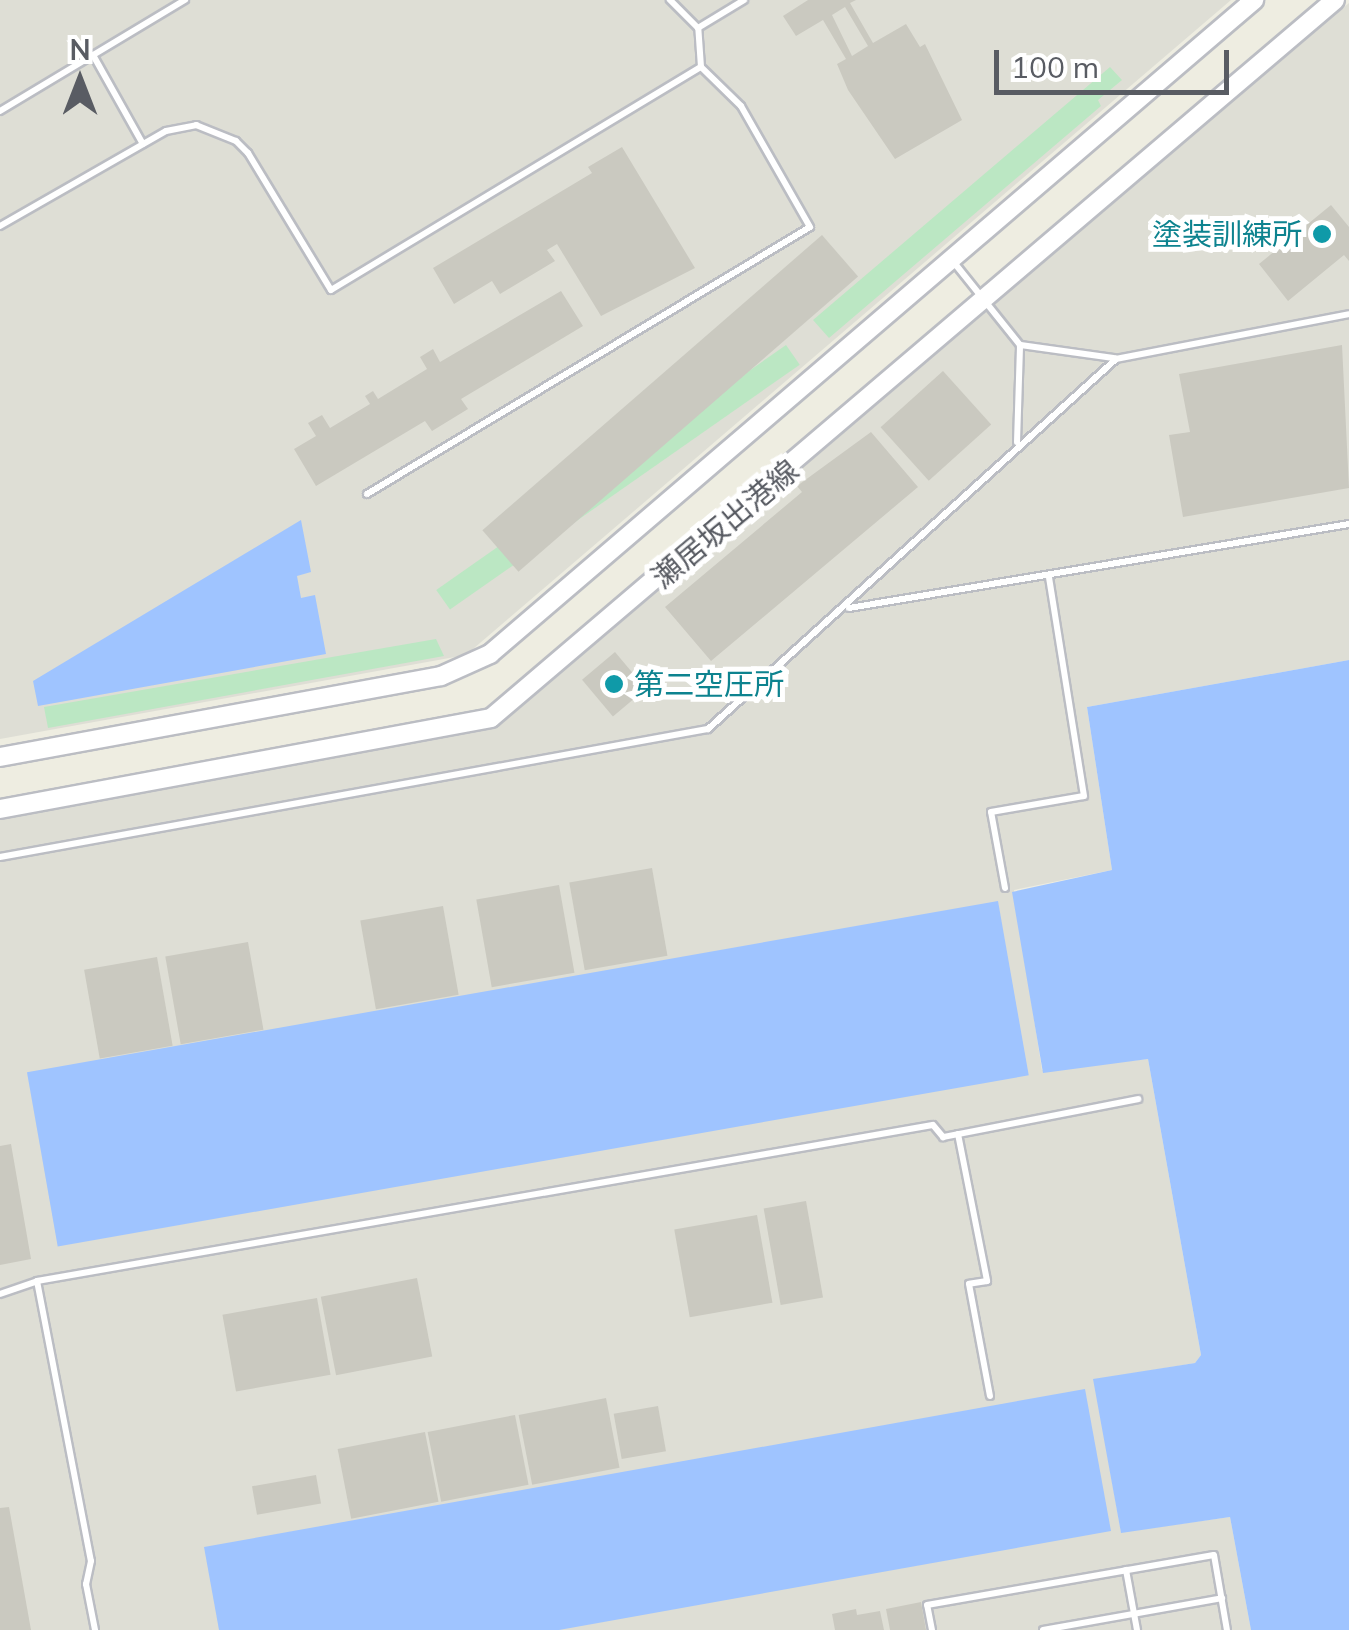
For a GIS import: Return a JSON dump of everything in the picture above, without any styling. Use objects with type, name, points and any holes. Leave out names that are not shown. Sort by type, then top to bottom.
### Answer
[{"type":"main road","name":"瀬居坂出港線","points":[[0,757],[468,667],[1254,0]]},
{"type":"main road","name":"瀬居坂出港線","points":[[0,809],[492,718],[986,302],[1335,0]]},
{"type":"lane","points":[[0,111],[185,0]]},
{"type":"lane","points":[[367,494],[810,227],[741,106],[701,67],[698,28],[670,0]]},
{"type":"lane","points":[[698,28],[744,0]]},
{"type":"lane","points":[[93,55],[143,144]]},
{"type":"lane","points":[[0,226],[143,144],[196,125],[236,141],[331,290],[701,67]]},
{"type":"lane","points":[[951,259],[1020,345],[1016,444]]},
{"type":"lane","points":[[1020,345],[1116,359],[1349,314]]},
{"type":"lane","points":[[0,857],[708,729],[848,608],[898,550],[1116,359]]},
{"type":"lane","points":[[848,608],[1049,578],[1349,524]]},
{"type":"lane","points":[[1005,888],[991,812],[1084,796],[1049,578]]},
{"type":"lane","points":[[0,1294],[37,1281],[933,1125],[943,1137],[1138,1099]]},
{"type":"lane","points":[[958,1134],[987,1281],[969,1284],[990,1396]]},
{"type":"lane","points":[[37,1281],[90,1560],[86,1584],[96,1630]]},
{"type":"lane","points":[[932,1630],[927,1605],[1214,1554],[1227,1630]]},
{"type":"lane","points":[[1126,1570],[1137,1630]]},
{"type":"lane","points":[[1042,1630],[1222,1598]]},
{"type":"shaded area","points":[[0,0],[1231,0],[466,655],[0,739]]},
{"type":"shaded area","points":[[1349,3],[1349,660],[1087,707],[1112,870],[1014,890],[1042,1070],[1148,1059],[1201,1355],[1195,1363],[1094,1380],[1121,1532],[1230,1517],[1251,1630],[0,1630],[0,820],[498,727]]},
{"type":"green space","points":[[1110,67],[1122,80],[1098,100],[1101,106],[829,338],[813,320]]},
{"type":"green space","points":[[786,345],[800,365],[450,610],[436,590]]},
{"type":"green space","points":[[436,639],[444,656],[48,728],[44,707]]},
{"type":"water","points":[[301,520],[311,572],[297,576],[301,598],[315,595],[326,654],[38,706],[33,681]]},
{"type":"water","points":[[1349,660],[1349,1630],[1251,1630],[1230,1517],[1121,1533],[1093,1379],[1195,1363],[1201,1355],[1148,1059],[1043,1073],[1012,892],[1112,870],[1087,707]]},
{"type":"water","points":[[998,901],[1029,1075],[58,1247],[27,1072]]},
{"type":"water","points":[[1085,1389],[1111,1531],[559,1630],[219,1630],[204,1547]]},
{"type":"building","points":[[808,0],[856,0],[850,3],[873,43],[906,24],[920,47],[925,44],[962,120],[895,159],[848,90],[837,64],[846,59],[823,20],[796,36],[783,16]],"holes":[[[845,7],[868,46],[852,56],[832,15]]]},
{"type":"building","points":[[622,147],[695,268],[601,316],[557,244],[547,250],[555,261],[500,294],[492,281],[454,304],[433,268],[592,173],[588,167]]},
{"type":"building","name":"塗装訓練所","points":[[1331,205],[1349,227],[1349,261],[1344,255],[1288,301],[1259,264]]},
{"type":"building","points":[[822,235],[858,277],[518,572],[482,530]]},
{"type":"building","points":[[561,291],[583,326],[461,399],[468,409],[432,431],[425,421],[316,486],[294,449],[316,436],[308,423],[322,415],[330,428],[370,404],[365,396],[373,391],[378,399],[427,369],[420,357],[433,349],[440,362]]},
{"type":"building","points":[[1342,345],[1349,488],[1183,517],[1169,435],[1190,432],[1179,374]]},
{"type":"building","points":[[943,371],[991,425],[929,481],[881,427]]},
{"type":"building","points":[[871,432],[918,487],[711,661],[665,607],[802,492],[797,486]]},
{"type":"building","name":"第二空圧所","points":[[615,652],[646,689],[613,716],[582,680]]},
{"type":"building","points":[[652,868],[667,956],[585,970],[569,883]]},
{"type":"building","points":[[559,885],[574,973],[492,987],[476,900]]},
{"type":"building","points":[[443,906],[459,995],[376,1009],[360,921]]},
{"type":"building","points":[[248,942],[263,1030],[181,1044],[165,957]]},
{"type":"building","points":[[157,957],[173,1046],[100,1058],[84,970]]},
{"type":"building","points":[[11,1144],[31,1259],[0,1265],[0,1146]]},
{"type":"building","points":[[806,1201],[823,1298],[781,1305],[764,1208]]},
{"type":"building","points":[[757,1215],[772,1303],[690,1317],[674,1230]]},
{"type":"building","points":[[417,1278],[432,1357],[336,1375],[321,1297]]},
{"type":"building","points":[[317,1298],[331,1375],[236,1391],[222,1315]]},
{"type":"building","points":[[606,1398],[620,1468],[532,1485],[519,1415]]},
{"type":"building","points":[[658,1406],[666,1451],[622,1459],[614,1414]]},
{"type":"building","points":[[515,1415],[529,1485],[441,1502],[428,1432]]},
{"type":"building","points":[[425,1432],[439,1502],[351,1519],[338,1449]]},
{"type":"building","points":[[316,1475],[321,1504],[257,1515],[252,1486]]},
{"type":"building","points":[[9,1507],[31,1630],[0,1630],[0,1508]]},
{"type":"building","points":[[921,1602],[926,1630],[890,1630],[886,1609]]},
{"type":"building","points":[[856,1609],[857,1615],[880,1611],[884,1630],[835,1630],[832,1614]]},
{"type":"place","name":"塗装訓練所","points":[[1322,234]]},
{"type":"place","name":"第二空圧所","points":[[614,684]]}]
